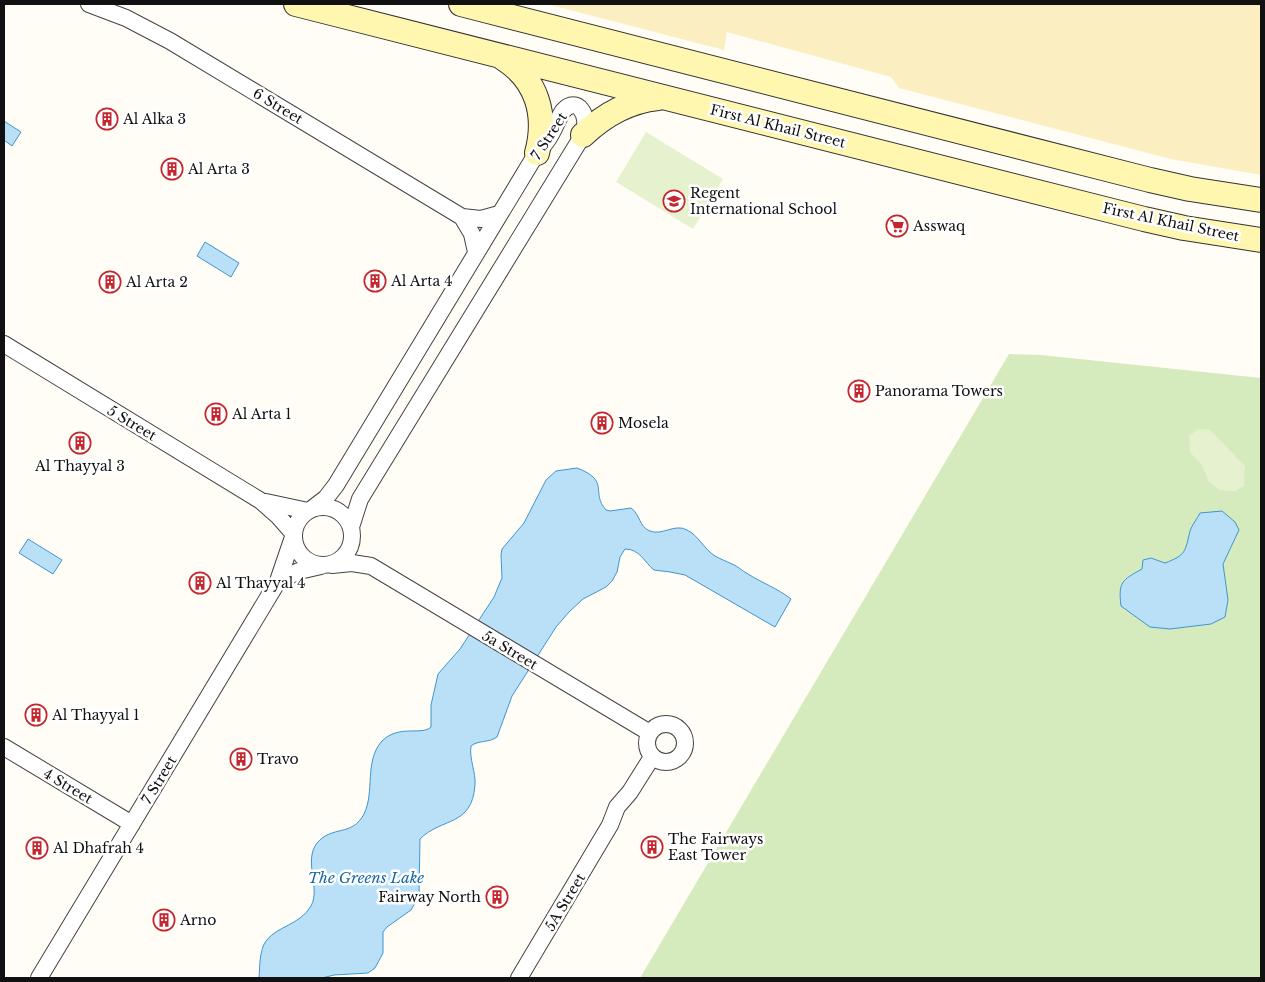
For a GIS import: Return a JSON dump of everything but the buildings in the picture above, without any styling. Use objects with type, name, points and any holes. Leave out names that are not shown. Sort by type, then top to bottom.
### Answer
[{"type":"main road","name":"First Al Khail Street","points":[[296,4],[1144,219],[1193,230],[1261,240]]},
{"type":"main road","points":[[461,4],[1150,180],[1261,200]]},
{"type":"main road","points":[[497,55],[518,70],[533,90],[538,102],[542,128],[537,153]]},
{"type":"main road","points":[[583,135],[604,118],[622,108],[643,101],[665,97]]},
{"type":"street","name":"6 Street","points":[[89,4],[126,18],[170,41],[462,217]]},
{"type":"street","name":"7 Street","points":[[310,509],[326,498],[336,485],[499,214],[537,153],[551,136],[563,112],[572,106],[578,107],[582,110],[586,123],[583,135],[360,499],[352,529]]},
{"type":"street","points":[[462,217],[481,219],[499,214]]},
{"type":"street","points":[[462,217],[472,234],[476,252]]},
{"type":"street","name":"5 Street","points":[[4,344],[261,501],[278,516],[293,535]]},
{"type":"street","name":"5 Street","points":[[261,501],[284,507],[310,509]]},
{"type":"street","points":[[278,581],[299,571],[328,565],[340,561],[350,548],[352,529],[347,518],[340,512],[322,506],[310,509],[298,520],[293,535],[295,546],[306,561],[314,565],[328,565]]},
{"type":"street","name":"5a Street","points":[[352,529],[360,550],[371,566]]},
{"type":"street","name":"7 Street","points":[[39,978],[278,581],[293,535]]},
{"type":"street","name":"5a Street","points":[[328,565],[352,563],[371,566],[650,733]]},
{"type":"street","points":[[660,725],[672,725],[683,734],[685,740],[682,754],[678,759],[665,762],[658,761],[652,757],[647,745],[650,733],[660,725]]},
{"type":"street","name":"4 Street","points":[[4,747],[132,824]]},
{"type":"street","name":"5A Street","points":[[519,978],[610,826],[617,807],[630,792],[652,757]]},
{"type":"green space","points":[[646,132],[723,179],[693,229],[616,182]]},
{"type":"green space","points":[[1009,354],[1041,355],[1261,378],[1261,978],[640,978]]},
{"type":"green space","points":[[1198,429],[1210,430],[1245,466],[1244,486],[1235,491],[1220,490],[1209,482],[1202,465],[1190,452],[1189,436]]},
{"type":"sand","points":[[547,4],[1261,4],[1261,175],[1171,159],[899,88],[891,77],[727,32],[724,50]]},
{"type":"water","points":[[4,121],[21,132],[12,146],[4,140]]},
{"type":"water","points":[[205,242],[239,263],[231,277],[197,256]]},
{"type":"water","name":"The Greens Lake","points":[[577,468],[587,473],[597,482],[600,498],[606,510],[631,508],[644,527],[650,531],[659,532],[678,528],[687,530],[715,556],[736,566],[791,599],[775,627],[685,575],[654,570],[634,551],[625,549],[620,557],[617,572],[612,581],[606,587],[583,599],[556,627],[512,696],[497,737],[471,746],[475,780],[473,798],[462,815],[437,827],[420,839],[419,896],[411,910],[383,932],[383,953],[375,968],[368,973],[334,975],[322,978],[259,978],[261,954],[266,941],[276,932],[301,917],[311,906],[314,899],[312,858],[313,850],[317,843],[329,834],[354,826],[364,814],[369,796],[373,758],[382,741],[389,736],[403,731],[422,731],[431,727],[431,705],[438,674],[460,649],[494,597],[502,578],[502,549],[524,523],[546,480],[556,471]]},
{"type":"water","points":[[1222,511],[1235,522],[1239,530],[1223,564],[1228,600],[1225,617],[1211,624],[1170,629],[1150,627],[1121,606],[1121,587],[1126,579],[1142,569],[1143,560],[1151,558],[1165,563],[1177,558],[1184,552],[1191,529],[1200,513]]},
{"type":"water","points":[[28,539],[62,560],[53,574],[19,553]]},
{"type":"place","name":"Al Alka 3","points":[[107,119]]},
{"type":"place","name":"Al Arta 3","points":[[172,169]]},
{"type":"place","name":"Regent International School","points":[[674,201]]},
{"type":"place","name":"Asswaq","points":[[897,226]]},
{"type":"place","name":"Al Arta 4","points":[[375,281]]},
{"type":"place","name":"Al Arta 2","points":[[110,282]]},
{"type":"place","name":"Panorama Towers","points":[[859,391]]},
{"type":"place","name":"Al Arta 1","points":[[216,414]]},
{"type":"place","name":"Mosela","points":[[602,423]]},
{"type":"place","name":"Al Thayyal 3","points":[[80,443]]},
{"type":"place","name":"Al Thayyal 4","points":[[200,583]]},
{"type":"place","name":"Al Thayyal 1","points":[[36,715]]},
{"type":"place","name":"Travo","points":[[241,759]]},
{"type":"place","name":"The Fairways East Tower","points":[[652,847]]},
{"type":"place","name":"Al Dhafrah 4","points":[[37,848]]},
{"type":"place","name":"Fairway North","points":[[497,897]]},
{"type":"place","name":"Arno","points":[[164,920]]}]
